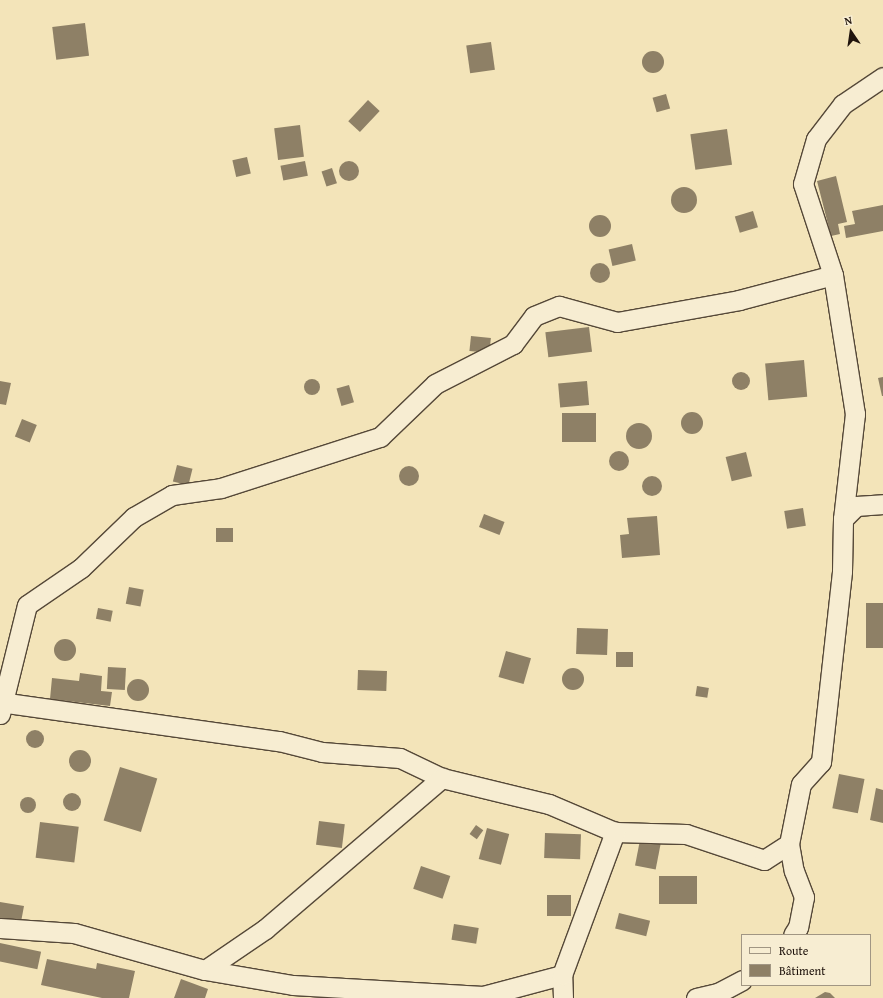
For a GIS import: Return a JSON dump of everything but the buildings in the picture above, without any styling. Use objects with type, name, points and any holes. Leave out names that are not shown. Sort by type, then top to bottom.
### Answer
[{"type":"street","points":[[794,934],[798,928],[804,897],[794,871],[788,844],[801,784],[821,762],[842,571],[843,519],[855,414],[832,275],[803,184],[816,139],[842,104],[883,77]]},
{"type":"street","points":[[788,844],[764,860],[686,834],[615,832],[549,804],[442,778],[400,758],[322,752],[279,741],[1,706],[27,605],[81,568],[134,517],[172,495],[221,488],[380,437],[435,384],[513,344],[534,316],[559,306],[617,322],[739,300],[832,275]]},
{"type":"street","points":[[843,519],[856,506],[883,504]]},
{"type":"street","points":[[205,970],[265,929],[377,836],[442,778]]},
{"type":"street","points":[[564,998],[562,975],[615,832]]},
{"type":"street","points":[[0,928],[74,933],[205,970],[294,985],[483,996],[562,975]]},
{"type":"street","points":[[696,998],[718,993],[741,981]]}]
